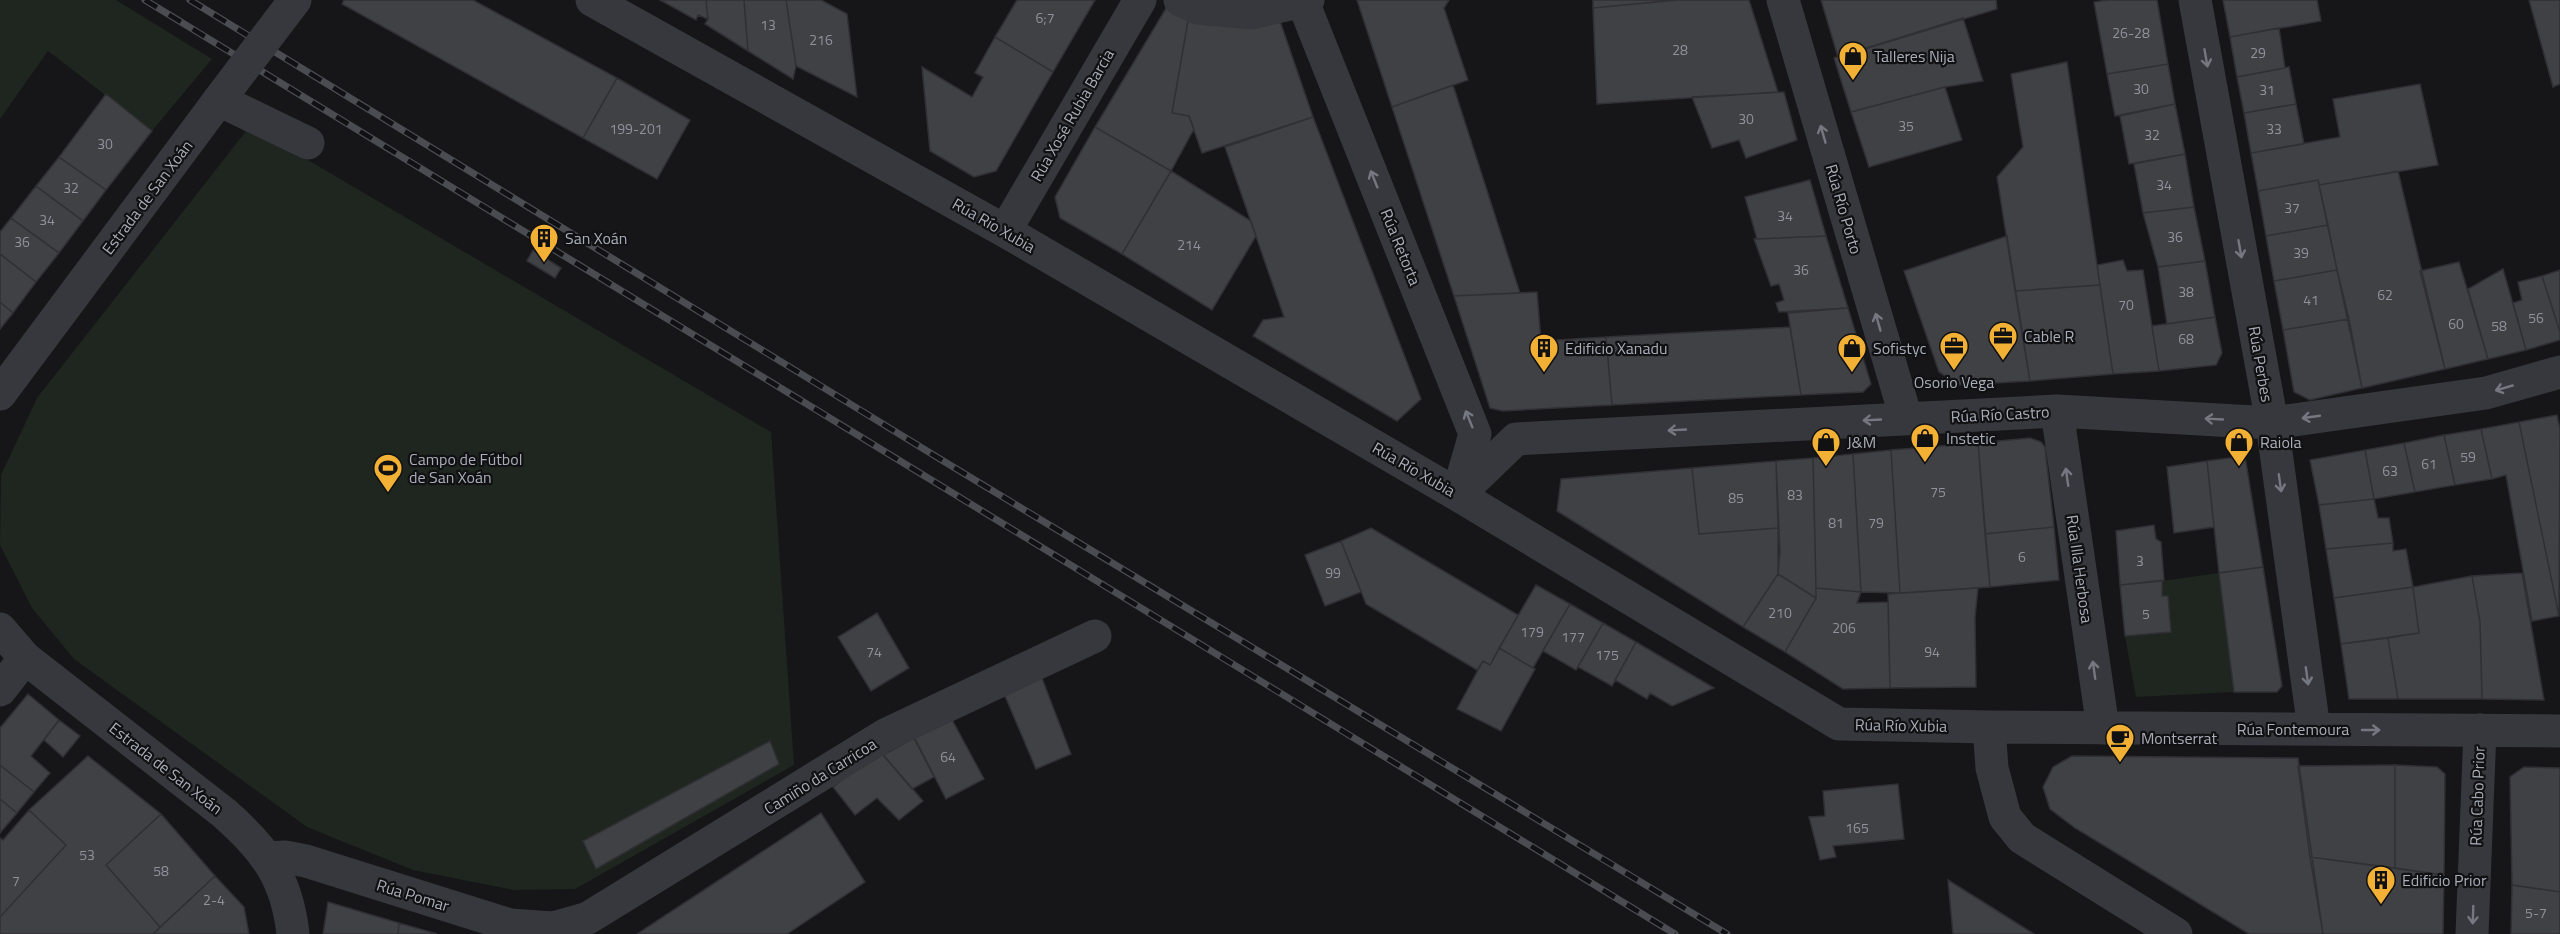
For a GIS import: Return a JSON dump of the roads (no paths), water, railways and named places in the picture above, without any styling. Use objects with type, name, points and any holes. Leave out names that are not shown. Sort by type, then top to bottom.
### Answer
[{"type":"street","name":"Estrada de San Xoán","points":[[0,394],[295,0]]},
{"type":"street","name":"Rúa Río Xubia","points":[[592,0],[1005,231],[1458,495],[1839,724],[1989,727]]},
{"type":"street","name":"Rúa Xosé Rubia Barcia","points":[[1005,231],[1140,0]]},
{"type":"street","points":[[1180,0],[1198,8],[1251,13],[1305,1]]},
{"type":"street","name":"Rúa Río Porto","points":[[1783,0],[1906,418]]},
{"type":"street","name":"Rúa Perbes","points":[[2195,0],[2272,423],[2314,729]]},
{"type":"street","name":"Rúa Retorta","points":[[1305,1],[1475,434],[1458,495]]},
{"type":"street","points":[[219,100],[308,143]]},
{"type":"street","name":"Rúa Río Castro","points":[[1458,495],[1516,439],[2057,411],[2272,423],[2486,393],[2560,372]]},
{"type":"street","name":"Rúa Illa Herbosa","points":[[2057,411],[2103,728]]},
{"type":"street","name":"Estrada de San Xoán","points":[[0,629],[25,658],[224,813],[250,837],[268,858],[283,889],[293,934]]},
{"type":"street","name":"Camiño da Carricoa","points":[[554,931],[588,918],[885,735],[1095,636]]},
{"type":"street","points":[[0,690],[25,658]]},
{"type":"street","points":[[1989,727],[1992,768],[2005,817],[2022,838],[2176,934]]},
{"type":"street","name":"Rúa Fontemoura","points":[[1989,727],[2560,731]]},
{"type":"street","name":"Rúa Cabo Prior","points":[[2472,934],[2480,730]]},
{"type":"street","name":"Rúa Pomar","points":[[268,858],[285,856],[306,861],[510,926],[554,931]]},
{"type":"railway","points":[[145,0],[1675,934]]},
{"type":"railway","points":[[190,0],[945,462],[1727,934]]},
{"type":"place","name":"Talleres Nija","points":[[1853,82]]},
{"type":"place","name":"San Xoán","points":[[544,264]]},
{"type":"place","name":"Cable R","points":[[2003,362]]},
{"type":"place","name":"Osorio Vega","points":[[1954,372]]},
{"type":"place","name":"Edificio Xanadu","points":[[1544,374]]},
{"type":"place","name":"Sofistyc","points":[[1852,374]]},
{"type":"place","name":"Instetic","points":[[1925,464]]},
{"type":"place","name":"J&M","points":[[1826,468]]},
{"type":"place","name":"Raiola","points":[[2239,468]]},
{"type":"place","name":"Campo de Fútbol de San Xoán","points":[[388,494]]},
{"type":"place","name":"Montserrat","points":[[2120,764]]},
{"type":"place","name":"Edificio Prior","points":[[2381,906]]}]
